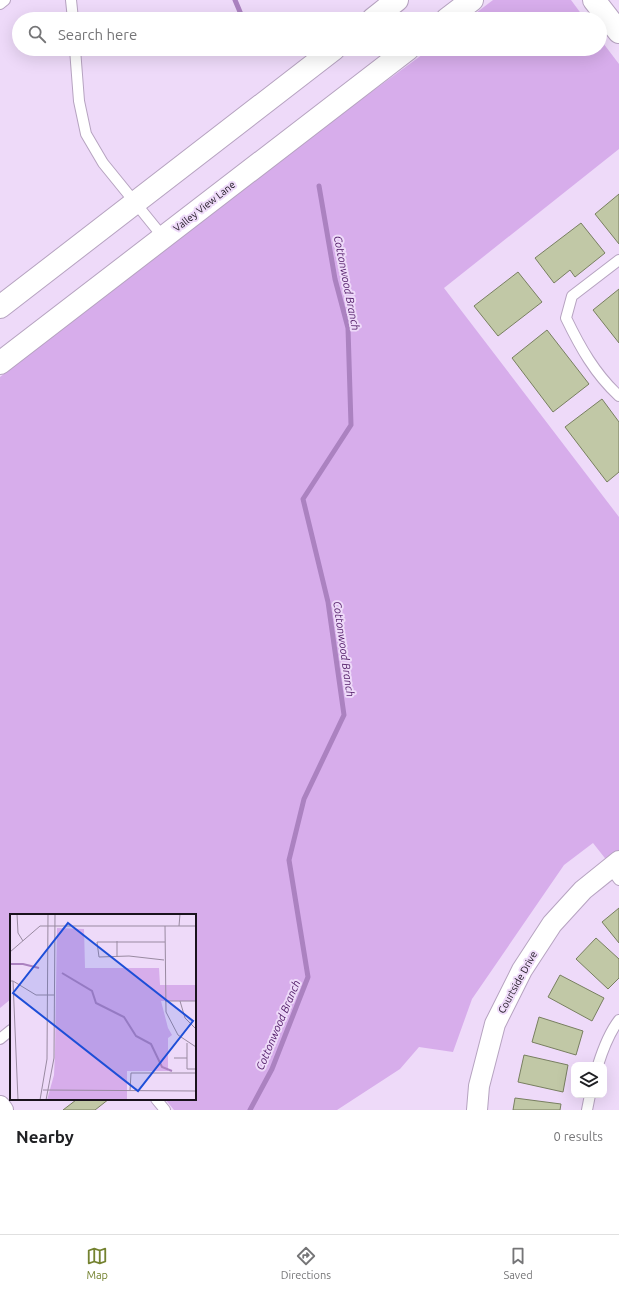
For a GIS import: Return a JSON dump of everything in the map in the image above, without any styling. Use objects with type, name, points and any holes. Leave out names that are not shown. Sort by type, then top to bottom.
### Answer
[{"type":"main road","points":[[382,12],[397,0]]},
{"type":"main road","points":[[456,12],[472,0]]},
{"type":"main road","points":[[594,0],[603,12]]},
{"type":"main road","points":[[607,17],[619,32]]},
{"type":"main road","points":[[0,307],[325,56]]},
{"type":"main road","name":"Valley View Lane","points":[[0,363],[399,56]]},
{"type":"street","name":"Courtside Drive","points":[[477,1110],[478,1086],[495,1024],[522,970],[552,924],[583,890],[616,870]]},
{"type":"street","points":[[0,1106],[3,1110]]},
{"type":"lane","points":[[0,4],[5,0]]},
{"type":"lane","points":[[71,0],[72,12]]},
{"type":"lane","points":[[76,56],[79,101],[86,134],[103,163],[163,237]]},
{"type":"lane","points":[[619,260],[572,296],[566,318],[582,350],[608,386],[619,396]]},
{"type":"lane","points":[[599,1062],[614,1026],[619,1020]]},
{"type":"lane","points":[[0,1039],[10,1031]]},
{"type":"lane","points":[[587,1110],[589,1098]]},
{"type":"lane","points":[[157,1100],[165,1110]]},
{"type":"shaded area","points":[[493,0],[571,0],[580,12],[477,12]]},
{"type":"shaded area","points":[[607,48],[619,64],[619,149],[444,288],[619,517],[619,876],[593,843],[564,865],[472,999],[453,1052],[419,1047],[400,1069],[337,1110],[174,1110],[166,1100],[196,1100],[196,914],[10,914],[10,1000],[0,1008],[0,377],[254,178],[420,56],[607,56]]},
{"type":"building","points":[[619,194],[619,244],[595,214]]},
{"type":"building","points":[[581,223],[605,253],[575,277],[570,270],[554,283],[535,258]]},
{"type":"building","points":[[518,272],[542,302],[498,336],[474,306]]},
{"type":"building","points":[[619,289],[619,343],[593,310]]},
{"type":"building","points":[[547,330],[589,384],[553,412],[512,358]]},
{"type":"building","points":[[602,399],[619,422],[619,472],[607,482],[565,427]]},
{"type":"building","points":[[619,908],[619,943],[602,922]]},
{"type":"building","points":[[596,938],[619,959],[619,978],[608,989],[576,959]]},
{"type":"building","points":[[560,975],[604,998],[592,1021],[548,997]]},
{"type":"building","points":[[539,1017],[583,1031],[576,1055],[532,1042]]},
{"type":"building","points":[[524,1055],[568,1065],[563,1092],[518,1082]]},
{"type":"building","points":[[515,1098],[561,1104],[560,1110],[513,1110]]},
{"type":"building","points":[[76,1100],[108,1100],[95,1110],[63,1110]]},
{"type":"waterway","name":"Cottonwood Branch","points":[[235,0],[240,12]]},
{"type":"waterway","name":"Cottonwood Branch","points":[[250,1110],[272,1069],[308,977],[289,860],[304,799],[344,715],[328,602],[303,499],[351,425],[348,328],[335,279],[319,186]]}]
